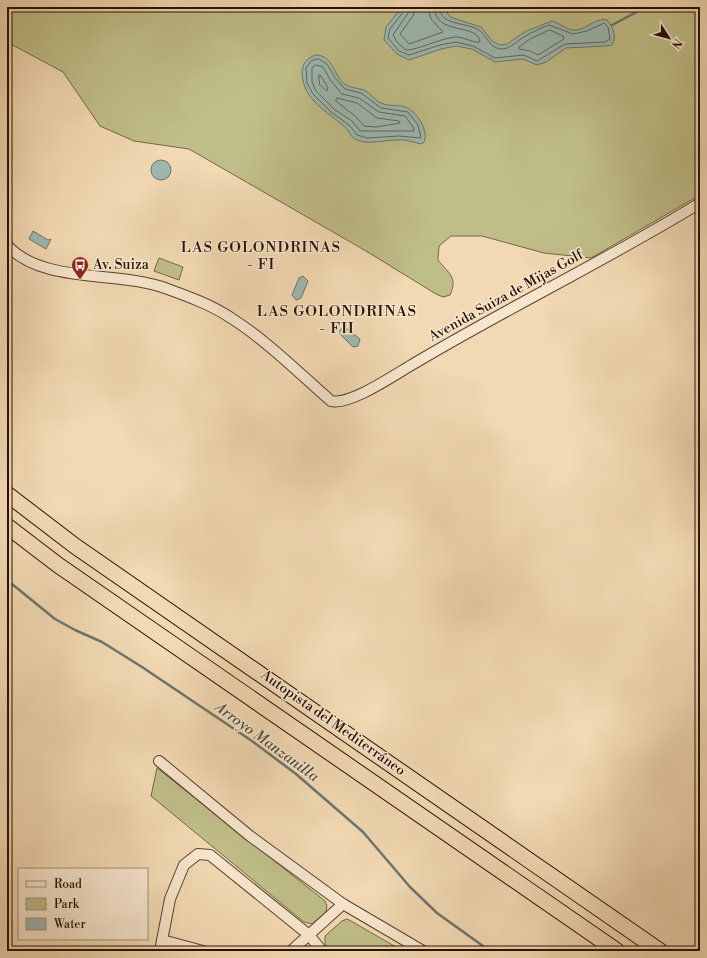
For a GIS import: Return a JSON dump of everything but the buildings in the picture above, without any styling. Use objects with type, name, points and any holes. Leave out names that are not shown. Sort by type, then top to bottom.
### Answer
[{"type":"highway","name":"Autopista del Mediterráneo","points":[[7,494],[75,546],[656,949]]},
{"type":"highway","name":"Autopista del Mediterráneo","points":[[7,526],[58,565],[617,951]]},
{"type":"street","name":"Avenida Suiza de Mijas Golf","points":[[7,246],[28,260],[51,269],[88,277],[141,281],[164,288],[231,317],[331,401],[338,403],[356,396],[436,350],[592,265],[700,203]]},
{"type":"street","points":[[159,761],[250,836],[343,904],[423,951]]},
{"type":"street","points":[[160,951],[170,899],[184,865],[198,854],[210,855],[309,935],[322,951]]},
{"type":"street","points":[[291,951],[343,904]]},
{"type":"street","points":[[162,940],[203,951]]},
{"type":"green space","points":[[7,7],[700,7],[700,195],[591,258],[544,253],[482,236],[451,236],[439,246],[438,260],[449,272],[453,280],[450,295],[443,297],[189,149],[134,141],[100,126],[63,72],[7,42]]},
{"type":"green space","points":[[159,258],[183,267],[179,280],[154,271]]},
{"type":"green space","points":[[157,768],[325,901],[327,906],[326,912],[312,924],[304,922],[151,796]]},
{"type":"green space","points":[[347,919],[403,951],[331,951],[325,944],[325,936],[342,921]]},
{"type":"water","points":[[402,7],[443,7],[450,17],[481,27],[492,41],[500,45],[507,44],[526,31],[552,21],[573,30],[578,30],[598,20],[607,20],[613,29],[614,39],[612,45],[566,48],[546,62],[537,65],[523,59],[495,62],[472,49],[456,46],[441,49],[409,60],[397,54],[384,40],[386,27]]},
{"type":"water","points":[[315,55],[326,58],[330,62],[338,77],[346,85],[364,90],[379,102],[384,104],[402,106],[409,109],[421,122],[425,132],[424,142],[421,144],[400,140],[366,142],[353,138],[345,127],[318,105],[307,91],[302,74],[303,67],[309,58]]},
{"type":"water","points":[[161,160],[168,163],[171,170],[168,177],[161,180],[154,177],[151,170],[154,163]]},
{"type":"water","points":[[33,231],[48,240],[51,239],[46,249],[29,239]]},
{"type":"water","points":[[303,276],[308,281],[301,298],[296,300],[292,295],[299,278]]},
{"type":"water","points":[[342,328],[346,328],[360,339],[358,346],[353,347],[340,334],[340,330]]},
{"type":"waterway","points":[[612,25],[644,8]]},
{"type":"waterway","name":"Arroyo Manzanilla","points":[[7,580],[55,619],[102,642],[142,667],[252,741],[296,774],[363,832],[410,887],[437,913],[490,951]]},
{"type":"place","name":"Av. Suiza","points":[[80,280]]},
{"type":"district","name":"LAS GOLONDRINAS - FI","points":[[261,256]]},
{"type":"district","name":"LAS GOLONDRINAS - FII","points":[[337,320]]}]
